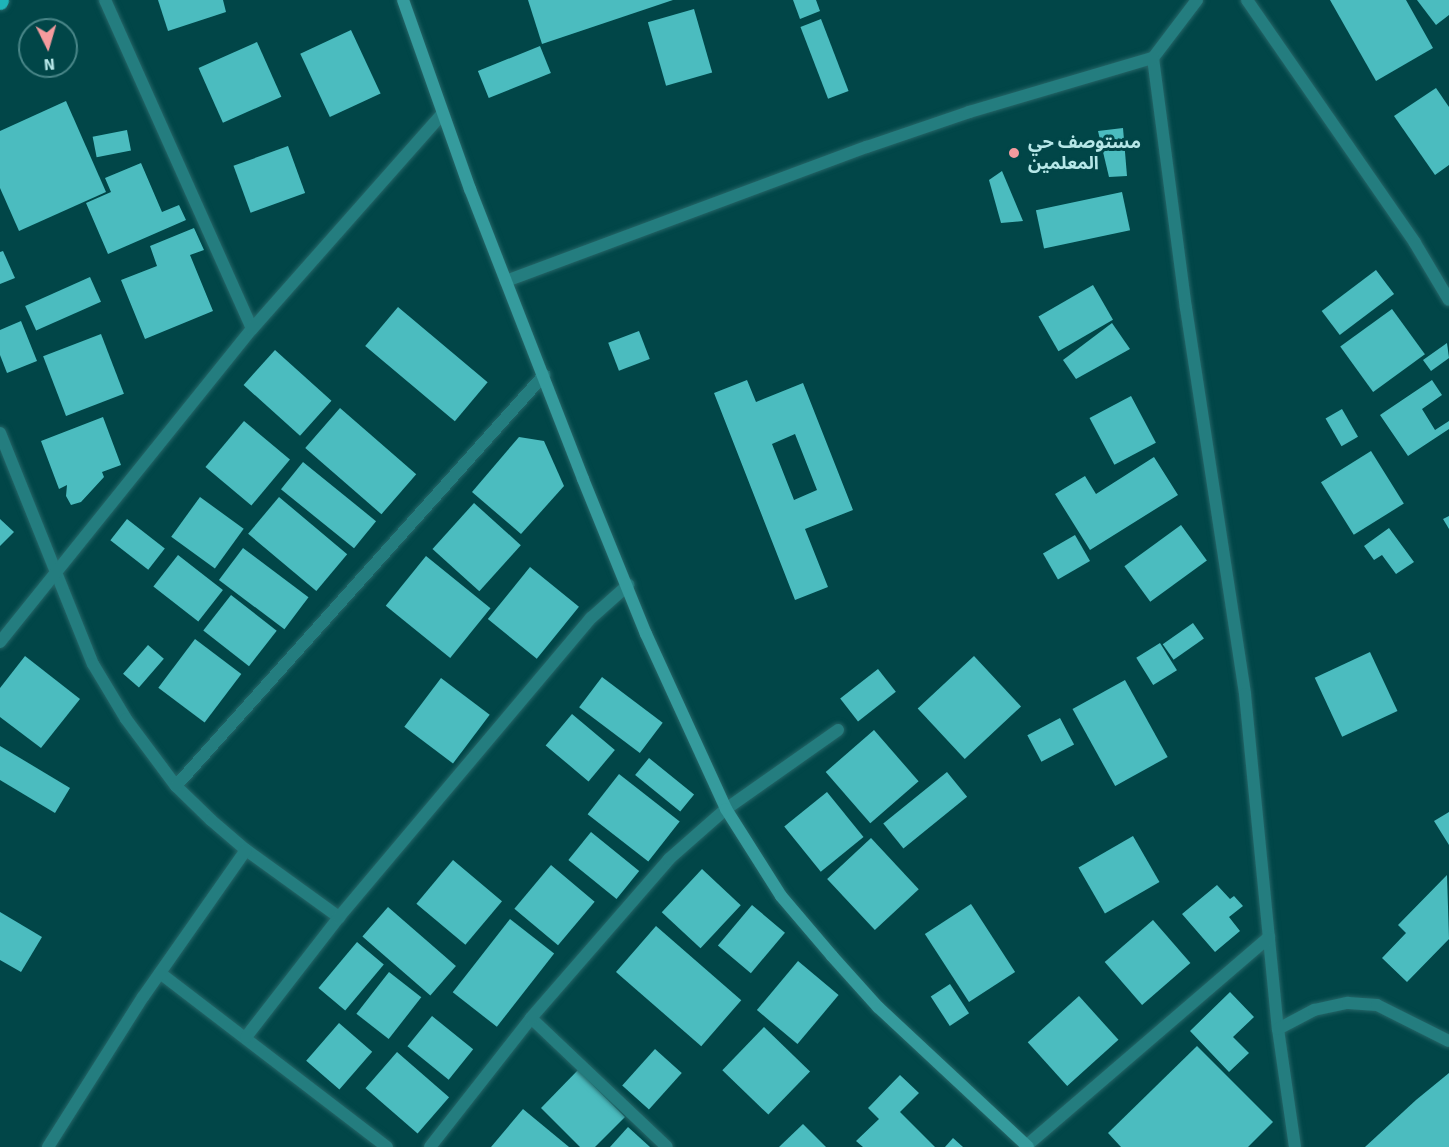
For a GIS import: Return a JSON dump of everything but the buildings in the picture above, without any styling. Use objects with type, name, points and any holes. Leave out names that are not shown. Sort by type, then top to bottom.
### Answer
[{"type":"street","points":[[105,0],[252,329]]},
{"type":"street","points":[[403,0],[442,114],[506,281],[682,717],[726,809],[781,896],[878,1007],[1026,1146],[1269,937]]},
{"type":"street","points":[[506,281],[867,147],[969,112],[1153,58],[1197,0]]},
{"type":"street","points":[[1247,0],[1415,243],[1449,300]]},
{"type":"street","points":[[1153,58],[1186,308],[1245,693],[1278,1029],[1295,1147]]},
{"type":"street","points":[[0,642],[252,329],[442,114]]},
{"type":"street","points":[[176,786],[544,375]]},
{"type":"street","points":[[0,433],[93,664],[126,719],[176,786],[246,850],[339,917]]},
{"type":"street","points":[[246,1037],[339,917],[591,618],[628,585]]},
{"type":"street","points":[[430,1147],[531,1017],[669,859],[726,809],[838,730]]},
{"type":"street","points":[[48,1147],[160,973],[246,850]]},
{"type":"street","points":[[160,973],[387,1147]]},
{"type":"street","points":[[1278,1029],[1314,1010],[1348,1004],[1377,1005],[1449,1041]]},
{"type":"street","points":[[531,1017],[667,1147]]},
{"type":"place","name":"مستوصف حي المعلمين","points":[[1014,153]]}]
